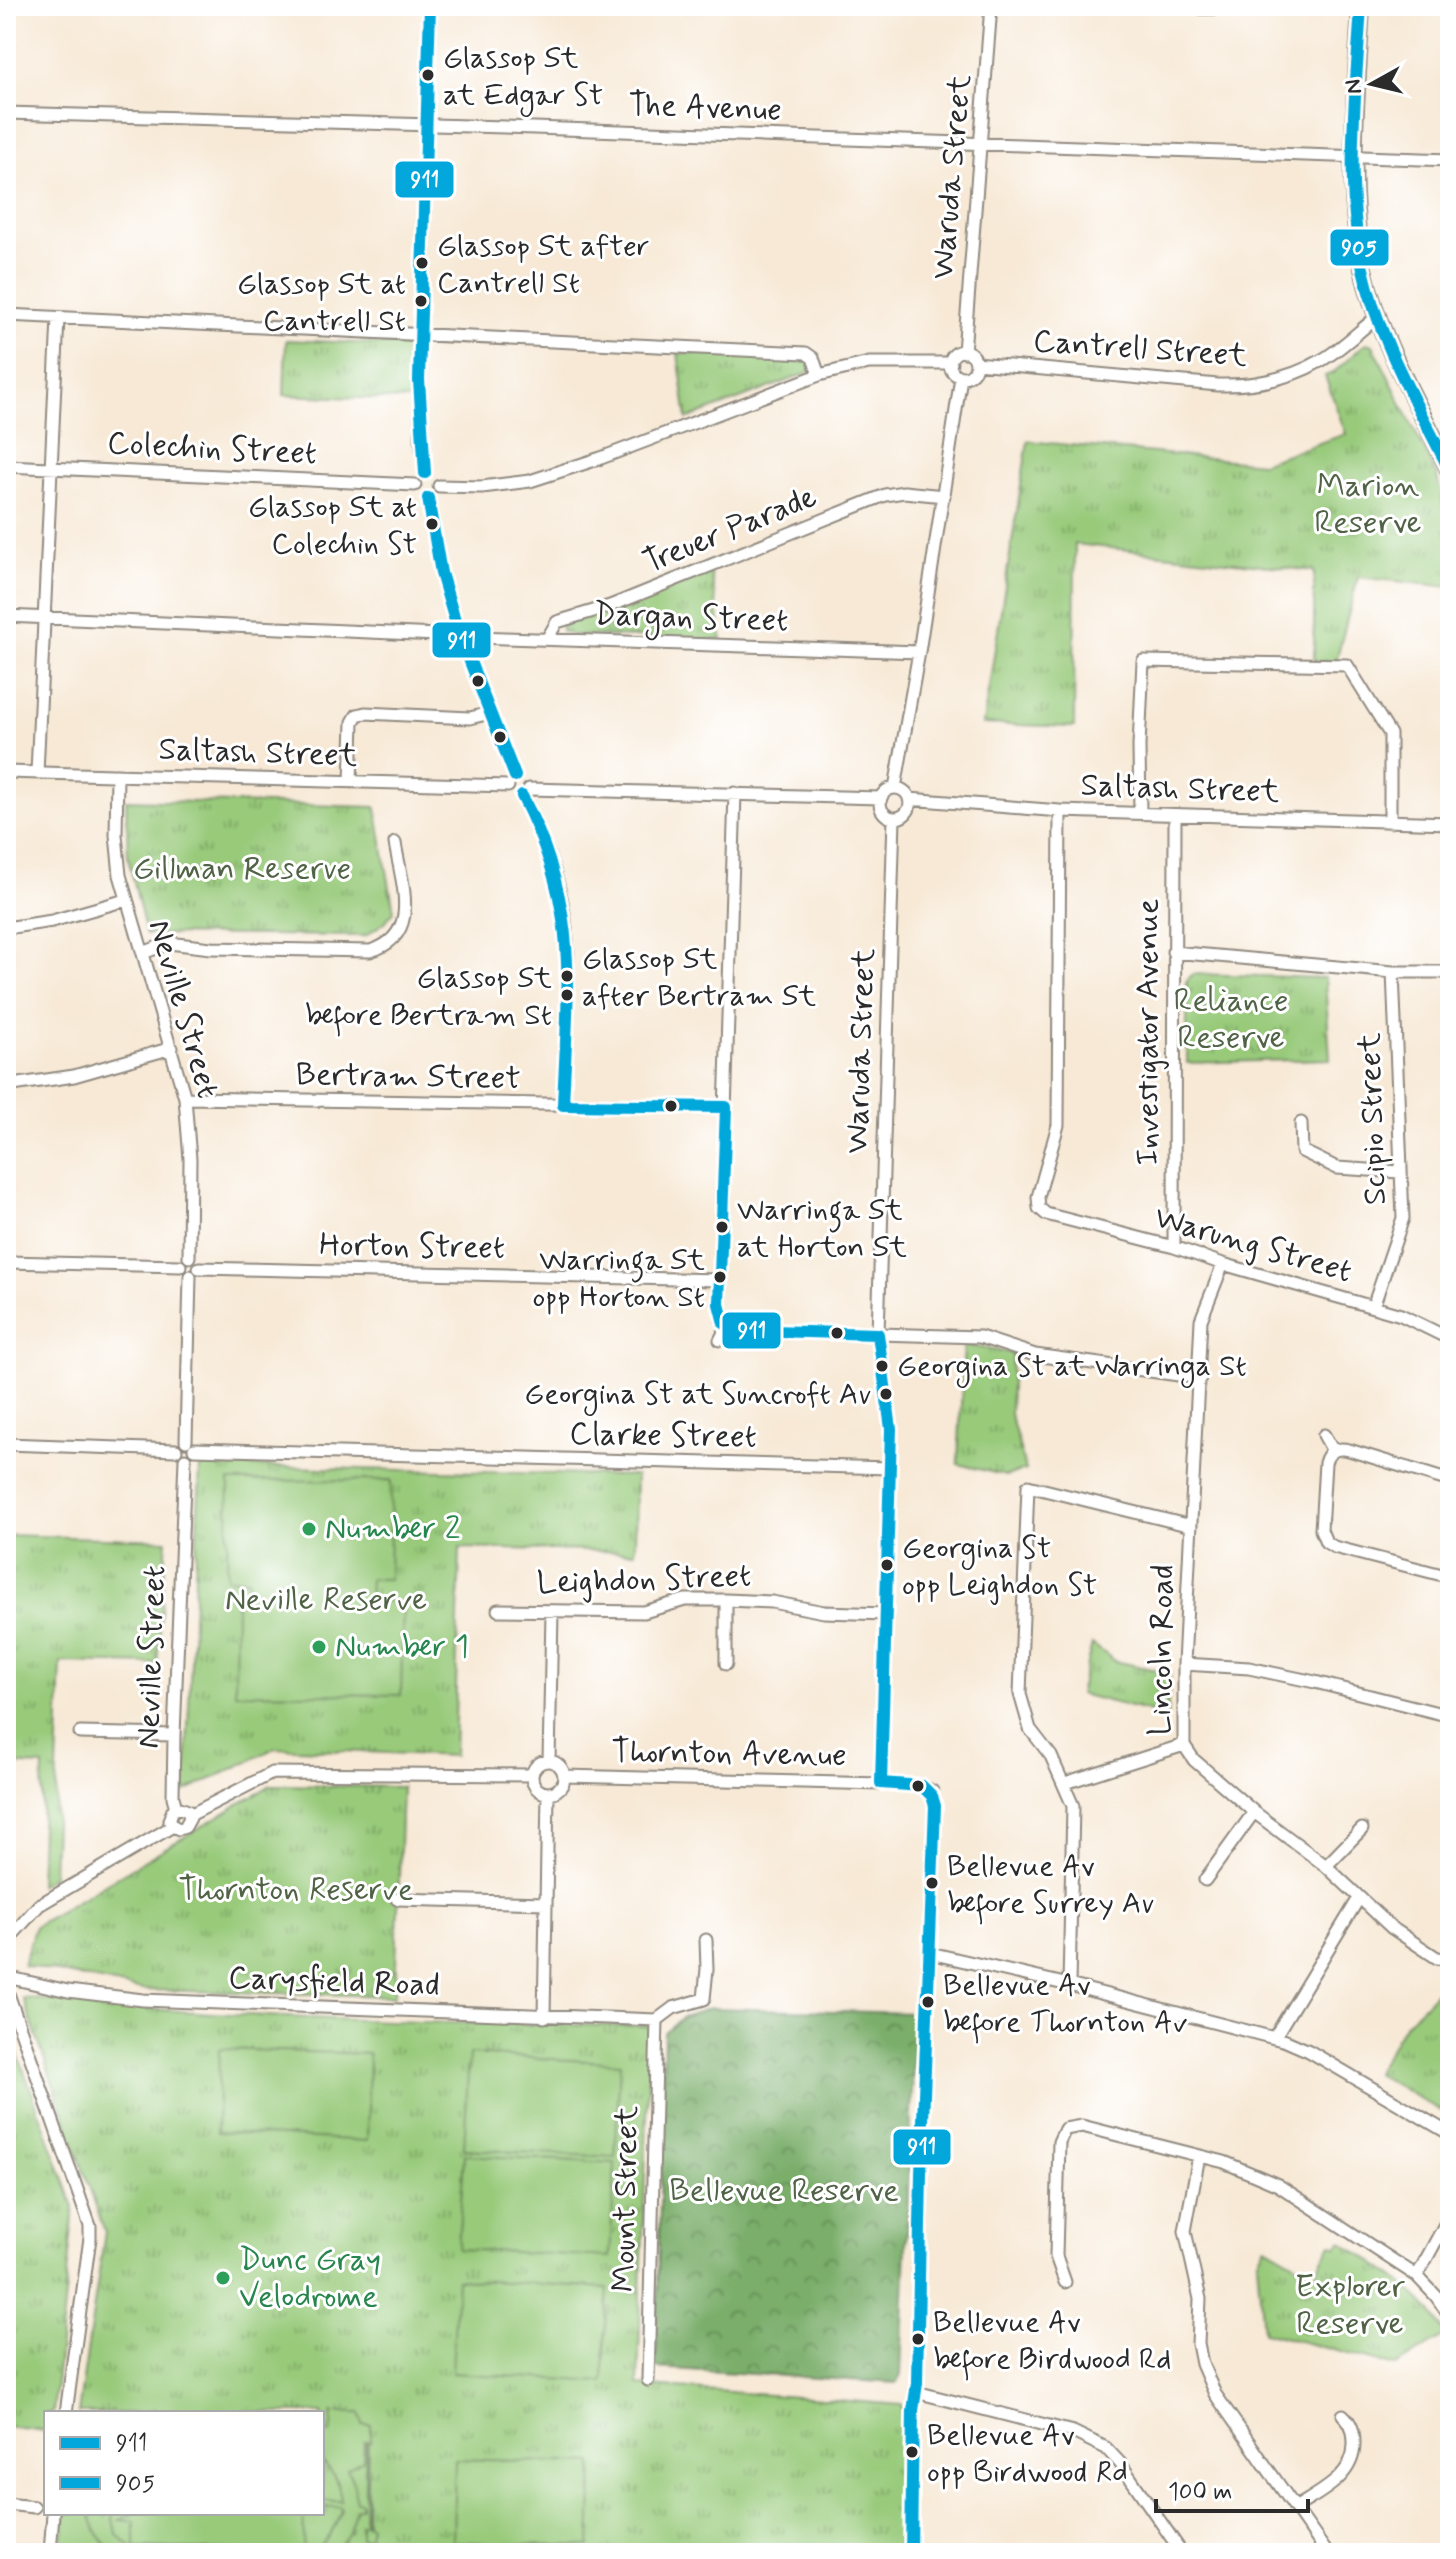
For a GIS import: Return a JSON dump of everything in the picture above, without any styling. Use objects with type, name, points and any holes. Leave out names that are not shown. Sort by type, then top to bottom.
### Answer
[{"type":"main road","points":[[1201,6],[1267,6]]},
{"type":"main road","points":[[1359,11],[1355,156],[1358,238],[1363,269],[1377,317],[1450,471]]},
{"type":"street","points":[[425,473],[420,410],[430,6]]},
{"type":"street","name":"Waruda Street","points":[[964,352],[991,6]]},
{"type":"street","name":"The Avenue","points":[[6,113],[1450,160]]},
{"type":"street","points":[[6,315],[806,353],[813,358],[819,375]]},
{"type":"street","name":"Cantrell Street","points":[[976,363],[1218,385],[1252,385],[1322,360],[1377,317]]},
{"type":"street","points":[[37,773],[58,318]]},
{"type":"street","points":[[964,352],[976,363],[972,374],[961,377],[952,370],[951,363],[957,353],[964,352]]},
{"type":"street","points":[[439,486],[482,487],[530,481],[601,458],[819,375],[878,362],[951,363]]},
{"type":"street","points":[[895,788],[961,377]]},
{"type":"street","name":"Colechin Street","points":[[6,466],[415,485]]},
{"type":"street","points":[[425,473],[435,476],[439,486],[436,494],[428,498],[418,494],[415,485],[418,477],[425,473]]},
{"type":"street","name":"Treuer Parade","points":[[547,639],[557,622],[610,606],[885,495],[904,492],[944,496]]},
{"type":"street","points":[[428,498],[441,573],[459,635],[490,713],[512,781],[512,795],[735,793],[881,798]]},
{"type":"street","name":"Dargan Street","points":[[6,616],[477,637],[919,652]]},
{"type":"street","points":[[1140,813],[1143,661],[1347,665],[1390,734],[1390,822]]},
{"type":"street","points":[[351,782],[353,722],[357,715],[470,718],[490,713]]},
{"type":"street","name":"Saltash Street","points":[[6,772],[351,782],[512,781]]},
{"type":"street","name":"Neville Street","points":[[117,775],[116,835],[120,875],[185,1098],[190,1159],[189,1257]]},
{"type":"street","points":[[512,781],[525,777],[526,793],[564,911],[567,951],[563,1105]]},
{"type":"street","points":[[895,788],[904,791],[909,799],[907,812],[894,818],[882,811],[881,798],[895,788]]},
{"type":"street","points":[[727,1327],[720,1313],[720,1280],[735,793]]},
{"type":"street","name":"Saltash Street","points":[[909,799],[1060,811],[1450,823]]},
{"type":"street","name":"Warung Street","points":[[1060,811],[1058,1125],[1034,1211],[1174,1247],[1401,1315],[1450,1339]]},
{"type":"street","name":"Investigator Avenue","points":[[1174,1247],[1175,816]]},
{"type":"street","name":"Waruda Street","points":[[881,1783],[891,1429],[878,1334],[894,818]]},
{"type":"street","points":[[143,953],[169,943],[211,948],[370,951],[383,947],[392,941],[404,921],[405,906],[395,843]]},
{"type":"street","points":[[6,928],[52,921],[126,900]]},
{"type":"street","points":[[1173,952],[1393,972],[1450,972]]},
{"type":"street","name":"Scipio Street","points":[[1373,1307],[1403,1218],[1393,972]]},
{"type":"street","points":[[6,1086],[89,1072],[172,1048]]},
{"type":"street","name":"Bertram Street","points":[[185,1098],[726,1107]]},
{"type":"street","points":[[1301,1123],[1302,1151],[1337,1168],[1400,1172]]},
{"type":"street","points":[[6,1444],[181,1455],[179,1443],[190,1445],[196,1260],[189,1257],[183,1260],[180,1266],[182,1274],[194,1272]]},
{"type":"street","points":[[6,1262],[180,1266]]},
{"type":"street","name":"Lincoln Road","points":[[1223,1264],[1201,1320],[1184,1664],[1184,1745],[1194,1760],[1254,1812],[1326,1866],[1392,1928],[1437,1958],[1450,1959]]},
{"type":"street","name":"Horton Street","points":[[194,1272],[720,1280]]},
{"type":"street","points":[[727,1327],[980,1337],[1035,1355],[1200,1378]]},
{"type":"street","points":[[720,1340],[727,1327]]},
{"type":"street","points":[[1324,1435],[1333,1451]]},
{"type":"street","name":"Clarke Street","points":[[190,1445],[890,1468]]},
{"type":"street","points":[[1333,1451],[1349,1450],[1450,1481]]},
{"type":"street","points":[[1333,1451],[1325,1463],[1321,1546],[1450,1577]]},
{"type":"street","name":"Neville Street","points":[[176,1808],[173,1797],[181,1455]]},
{"type":"street","points":[[1069,1985],[1073,1806],[1051,1756],[1030,1729],[1020,1694],[1028,1486],[1191,1526]]},
{"type":"street","name":"Leighdon Street","points":[[498,1610],[644,1612],[685,1600],[726,1600],[772,1602],[824,1612],[886,1614]]},
{"type":"street","points":[[726,1600],[726,1664]]},
{"type":"street","points":[[549,1761],[552,1612]]},
{"type":"street","points":[[1184,1664],[1249,1668],[1450,1716]]},
{"type":"street","points":[[80,1733],[174,1735]]},
{"type":"street","points":[[1065,1783],[1184,1745]]},
{"type":"street","points":[[549,1761],[561,1767],[564,1776],[558,1790],[548,1793],[534,1785],[532,1775],[536,1766],[549,1761]]},
{"type":"street","points":[[190,1815],[272,1773],[532,1775]]},
{"type":"street","name":"Thornton Avenue","points":[[564,1776],[925,1786],[934,1797],[930,1953]]},
{"type":"street","points":[[544,2017],[548,1793]]},
{"type":"street","points":[[176,1808],[184,1809],[190,1815],[190,1822],[179,1829],[173,1826],[169,1816],[176,1808]]},
{"type":"street","points":[[1205,1880],[1254,1812]]},
{"type":"street","points":[[66,2411],[90,2226],[8,1983],[12,1969],[6,1961],[14,1933],[39,1905],[173,1826]]},
{"type":"street","points":[[1326,1866],[1362,1829]]},
{"type":"street","points":[[1274,2038],[1359,1898]]},
{"type":"street","points":[[397,1899],[546,1903]]},
{"type":"street","points":[[657,2020],[673,2008],[704,1999],[706,1940]]},
{"type":"street","points":[[911,2553],[913,2411],[930,1953],[1274,2038],[1309,2051],[1450,2134]]},
{"type":"street","name":"Carysfield Road","points":[[8,1983],[143,2000],[657,2020]]},
{"type":"street","name":"Mount Street","points":[[648,2380],[657,2020]]},
{"type":"street","points":[[1065,2282],[1057,2264],[1055,2246],[1059,2142],[1065,2129],[1082,2126],[1240,2168],[1288,2191],[1417,2276],[1450,2316]]},
{"type":"street","points":[[1199,2156],[1185,2231],[1200,2299],[1198,2344],[1202,2364],[1215,2394],[1327,2553]]},
{"type":"street","points":[[1417,2276],[1450,2215]]},
{"type":"street","points":[[916,2392],[1073,2432],[1096,2442],[1120,2463],[1182,2553]]},
{"type":"street","points":[[1295,2508],[1339,2478],[1351,2463],[1354,2435],[1343,2415]]},
{"type":"street","points":[[6,2504],[34,2507]]},
{"type":"street","points":[[50,2553],[53,2515]]},
{"type":"green space","points":[[286,340],[404,345],[409,354],[410,400],[284,395]]},
{"type":"green space","name":"Marion Reserve","points":[[1366,343],[1373,345],[1437,476],[1450,536],[1450,587],[1358,577],[1336,662],[1314,661],[1314,571],[1075,544],[1074,727],[983,724],[1028,441],[1261,463],[1346,434],[1325,376],[1333,373]]},
{"type":"green space","points":[[678,353],[804,357],[809,359],[811,369],[808,373],[687,419]]},
{"type":"green space","points":[[711,573],[722,640],[571,635],[562,631],[562,625],[623,607]]},
{"type":"green space","name":"Gillman Reserve","points":[[126,800],[376,807],[394,911],[385,922],[365,936],[146,934],[128,857]]},
{"type":"green space","name":"Reliance Reserve","points":[[1193,974],[1325,978],[1330,1059],[1187,1063],[1187,980]]},
{"type":"green space","points":[[964,1345],[1012,1353],[1010,1414],[1026,1470],[1006,1476],[958,1464]]},
{"type":"green space","name":"Neville Reserve","points":[[200,1467],[636,1476],[635,1552],[460,1548],[454,1756],[275,1748],[185,1792]]},
{"type":"green space","points":[[391,1480],[389,1579],[370,1579],[369,1600],[403,1602],[401,1695],[235,1693],[236,1599],[248,1598],[248,1579],[227,1578],[229,1481]]},
{"type":"green space","points":[[6,1535],[167,1540],[157,1664],[61,1662],[53,1876],[39,1885],[43,1766],[6,1764]]},
{"type":"green space","points":[[1092,1644],[1115,1661],[1170,1673],[1167,1716],[1079,1694]]},
{"type":"green space","name":"Thornton Reserve","points":[[271,1785],[402,1787],[395,1996],[143,1990],[23,1965],[35,1926]]},
{"type":"green space","points":[[1450,1978],[1450,2116],[1375,2073],[1404,2025]]},
{"type":"green space","points":[[23,1998],[179,2011],[336,2019],[650,2026],[638,2385],[902,2405],[898,2553],[60,2553],[66,2515],[324,2515],[324,2411],[78,2411],[105,2232]]},
{"type":"green space","name":"Bellevue Reserve","points":[[710,2008],[915,2013],[901,2375],[897,2383],[656,2368],[664,2032],[683,2017]]},
{"type":"green space","points":[[6,2022],[74,2207],[53,2411],[44,2411],[44,2431],[6,2426]]},
{"type":"green space","points":[[219,2049],[369,2054],[367,2141],[217,2132]]},
{"type":"green space","points":[[469,2054],[620,2063],[615,2157],[464,2149]]},
{"type":"green space","points":[[464,2155],[615,2163],[610,2257],[458,2249]]},
{"type":"green space","name":"Explorer Reserve","points":[[1341,2241],[1413,2293],[1437,2319],[1446,2335],[1396,2366],[1263,2332],[1257,2261],[1265,2246],[1314,2274],[1331,2244],[1337,2247]]},
{"type":"green space","points":[[457,2279],[608,2288],[603,2382],[452,2373]]},
{"type":"green space","points":[[332,2413],[360,2413],[363,2425],[371,2425],[366,2524],[370,2525],[369,2538],[360,2538],[360,2524],[364,2524],[364,2441],[363,2460],[347,2469],[354,2485],[356,2501],[361,2502],[361,2508],[356,2508],[349,2533],[334,2553],[308,2553],[329,2535],[341,2510],[340,2507],[324,2507],[324,2501],[341,2501],[335,2479],[324,2464],[324,2433],[331,2433]]},
{"type":"green space","points":[[455,2459],[593,2463],[590,2546],[453,2542]]},
{"type":"green space","points":[[91,2515],[113,2515],[117,2535],[134,2550],[145,2553],[113,2553],[97,2533]]},
{"type":"green space","points":[[131,2515],[304,2515],[303,2553],[135,2548],[135,2522],[121,2520]]},
{"type":"transit line","name":"911","points":[[425,473],[419,380],[430,6]]},
{"type":"transit line","name":"905","points":[[1361,6],[1353,171],[1357,237],[1363,269],[1389,347],[1450,471]]},
{"type":"transit line","name":"911","points":[[428,498],[441,573],[458,631],[515,776]]},
{"type":"transit line","name":"911","points":[[522,796],[541,837],[562,911],[568,984],[563,1105]]},
{"type":"transit line","name":"911","points":[[563,1105],[726,1107]]},
{"type":"transit line","name":"911","points":[[726,1107],[719,1304],[724,1323],[735,1330],[878,1334]]},
{"type":"transit line","name":"911","points":[[878,1334],[891,1429],[881,1783]]},
{"type":"transit line","name":"911","points":[[881,1783],[922,1786],[932,1796],[935,1806],[921,2174],[917,2383],[913,2411],[911,2553]]},
{"type":"place","name":"Glassop St at Edgar St","points":[[428,75]]},
{"type":"place","name":"Glassop St after Cantrell St","points":[[422,263]]},
{"type":"place","name":"Glassop St at Cantrell St","points":[[421,301]]},
{"type":"place","name":"Glassop St at Colechin St","points":[[432,524]]},
{"type":"place","name":"Glassop St after Bertram St","points":[[567,976]]},
{"type":"place","name":"Glassop St before Bertram St","points":[[567,995]]},
{"type":"place","name":"Warringa St at Horton St","points":[[722,1227]]},
{"type":"place","name":"Warringa St opp Horton St","points":[[720,1277]]},
{"type":"place","name":"Georgina St at Warringa St","points":[[882,1366]]},
{"type":"place","name":"Georgina St at Suncroft Av","points":[[886,1394]]},
{"type":"place","name":"Number 2","points":[[309,1529]]},
{"type":"place","name":"Georgina St opp Leighdon St","points":[[887,1565]]},
{"type":"place","name":"Number 1","points":[[319,1647]]},
{"type":"place","name":"Bellevue Av before Surrey Av","points":[[932,1883]]},
{"type":"place","name":"Bellevue Av before Thornton Av","points":[[928,2002]]},
{"type":"place","name":"Dunc Gray Velodrome","points":[[223,2278]]},
{"type":"place","name":"Bellevue Av before Birdwood Rd","points":[[918,2339]]},
{"type":"place","name":"Bellevue Av opp Birdwood Rd","points":[[912,2452]]}]
